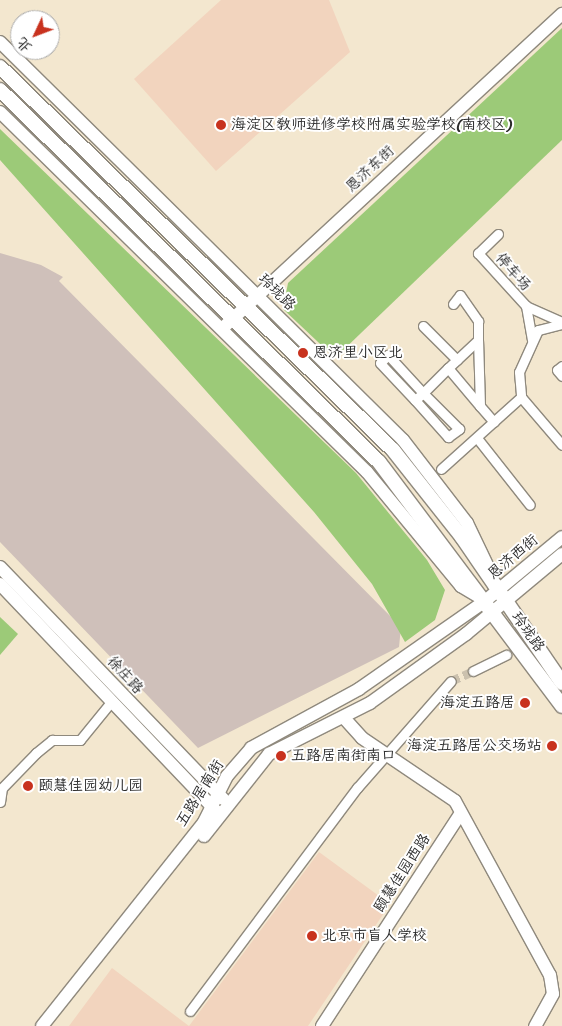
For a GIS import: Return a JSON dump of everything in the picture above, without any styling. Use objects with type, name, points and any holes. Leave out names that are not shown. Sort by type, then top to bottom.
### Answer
[{"type":"main road","name":"玲珑路","points":[[0,67],[393,450],[508,602],[562,683]]},
{"type":"main road","name":"玲珑路","points":[[0,90],[228,323],[379,462],[490,606],[562,706]]},
{"type":"street","name":"恩济东街","points":[[228,323],[562,14]]},
{"type":"street","name":"玲珑路","points":[[0,42],[403,440],[467,523],[499,590]]},
{"type":"street","name":"玲珑路","points":[[0,112],[228,323]]},
{"type":"street","name":"停车场","points":[[498,234],[478,253],[526,306]]},
{"type":"street","points":[[452,304],[460,295],[478,321],[480,406]]},
{"type":"street","points":[[526,306],[562,323]]},
{"type":"street","points":[[526,306],[532,340]]},
{"type":"street","points":[[562,323],[538,330],[519,372],[521,397],[562,445]]},
{"type":"street","points":[[423,326],[457,360]]},
{"type":"street","points":[[416,400],[478,340]]},
{"type":"street","points":[[388,355],[459,428],[448,437],[416,400],[380,363],[388,355]]},
{"type":"street","points":[[562,366],[557,370],[562,376]]},
{"type":"street","points":[[448,368],[494,422]]},
{"type":"street","points":[[441,469],[521,397]]},
{"type":"street","points":[[477,438],[530,505]]},
{"type":"street","name":"恩济西街","points":[[490,606],[499,590],[562,537]]},
{"type":"street","name":"恩济西街","points":[[490,606],[508,602],[562,554]]},
{"type":"street","name":"徐庄路","points":[[0,567],[223,799]]},
{"type":"street","name":"徐庄路","points":[[0,584],[215,811]]},
{"type":"street","name":"五路居南街","points":[[51,1026],[223,799],[269,754],[345,719],[490,606]]},
{"type":"street","name":"五路居南街","points":[[223,799],[227,776],[260,740],[350,695],[490,606]]},
{"type":"street","points":[[473,671],[506,655]]},
{"type":"street","points":[[190,1011],[386,755],[451,682]]},
{"type":"street","points":[[0,802],[2,788],[36,753],[52,740],[80,740],[111,702]]},
{"type":"street","points":[[345,719],[386,755],[455,801],[550,975],[553,994],[534,1026]]},
{"type":"street","name":"五路居南街","points":[[42,1026],[215,811]]},
{"type":"street","name":"颐慧佳园西路","points":[[322,1026],[461,813]]},
{"type":"shaded area","name":"海淀区教师进修学校附属实验学校(南校区)","points":[[221,0],[329,0],[350,52],[216,171],[134,79]]},
{"type":"shaded area","points":[[0,253],[41,265],[63,277],[59,281],[401,627],[399,647],[198,748],[0,542]]},
{"type":"shaded area","name":"北京市盲人学校","points":[[319,852],[390,904],[308,1026],[189,1026]]},
{"type":"shaded area","points":[[112,968],[189,1026],[69,1026]]},
{"type":"green space","points":[[562,28],[562,140],[335,358],[283,309],[288,283]]},
{"type":"green space","points":[[0,129],[356,473],[427,560],[445,590],[435,620],[405,642],[372,584],[314,512],[0,160]]},
{"type":"green space","points":[[0,617],[18,634],[0,655]]},
{"type":"tunnel","points":[[451,681],[473,671]]},
{"type":"place","name":"海淀区教师进修学校附属实验学校(南校区)","points":[[221,125]]},
{"type":"place","name":"恩济里小区北","points":[[303,353]]},
{"type":"place","name":"海淀五路居","points":[[525,703]]},
{"type":"place","name":"海淀五路居公交场站","points":[[552,746]]},
{"type":"place","name":"五路居南街南口","points":[[281,756]]},
{"type":"place","name":"颐慧佳园幼儿园","points":[[28,786]]},
{"type":"place","name":"北京市盲人学校","points":[[312,936]]}]
